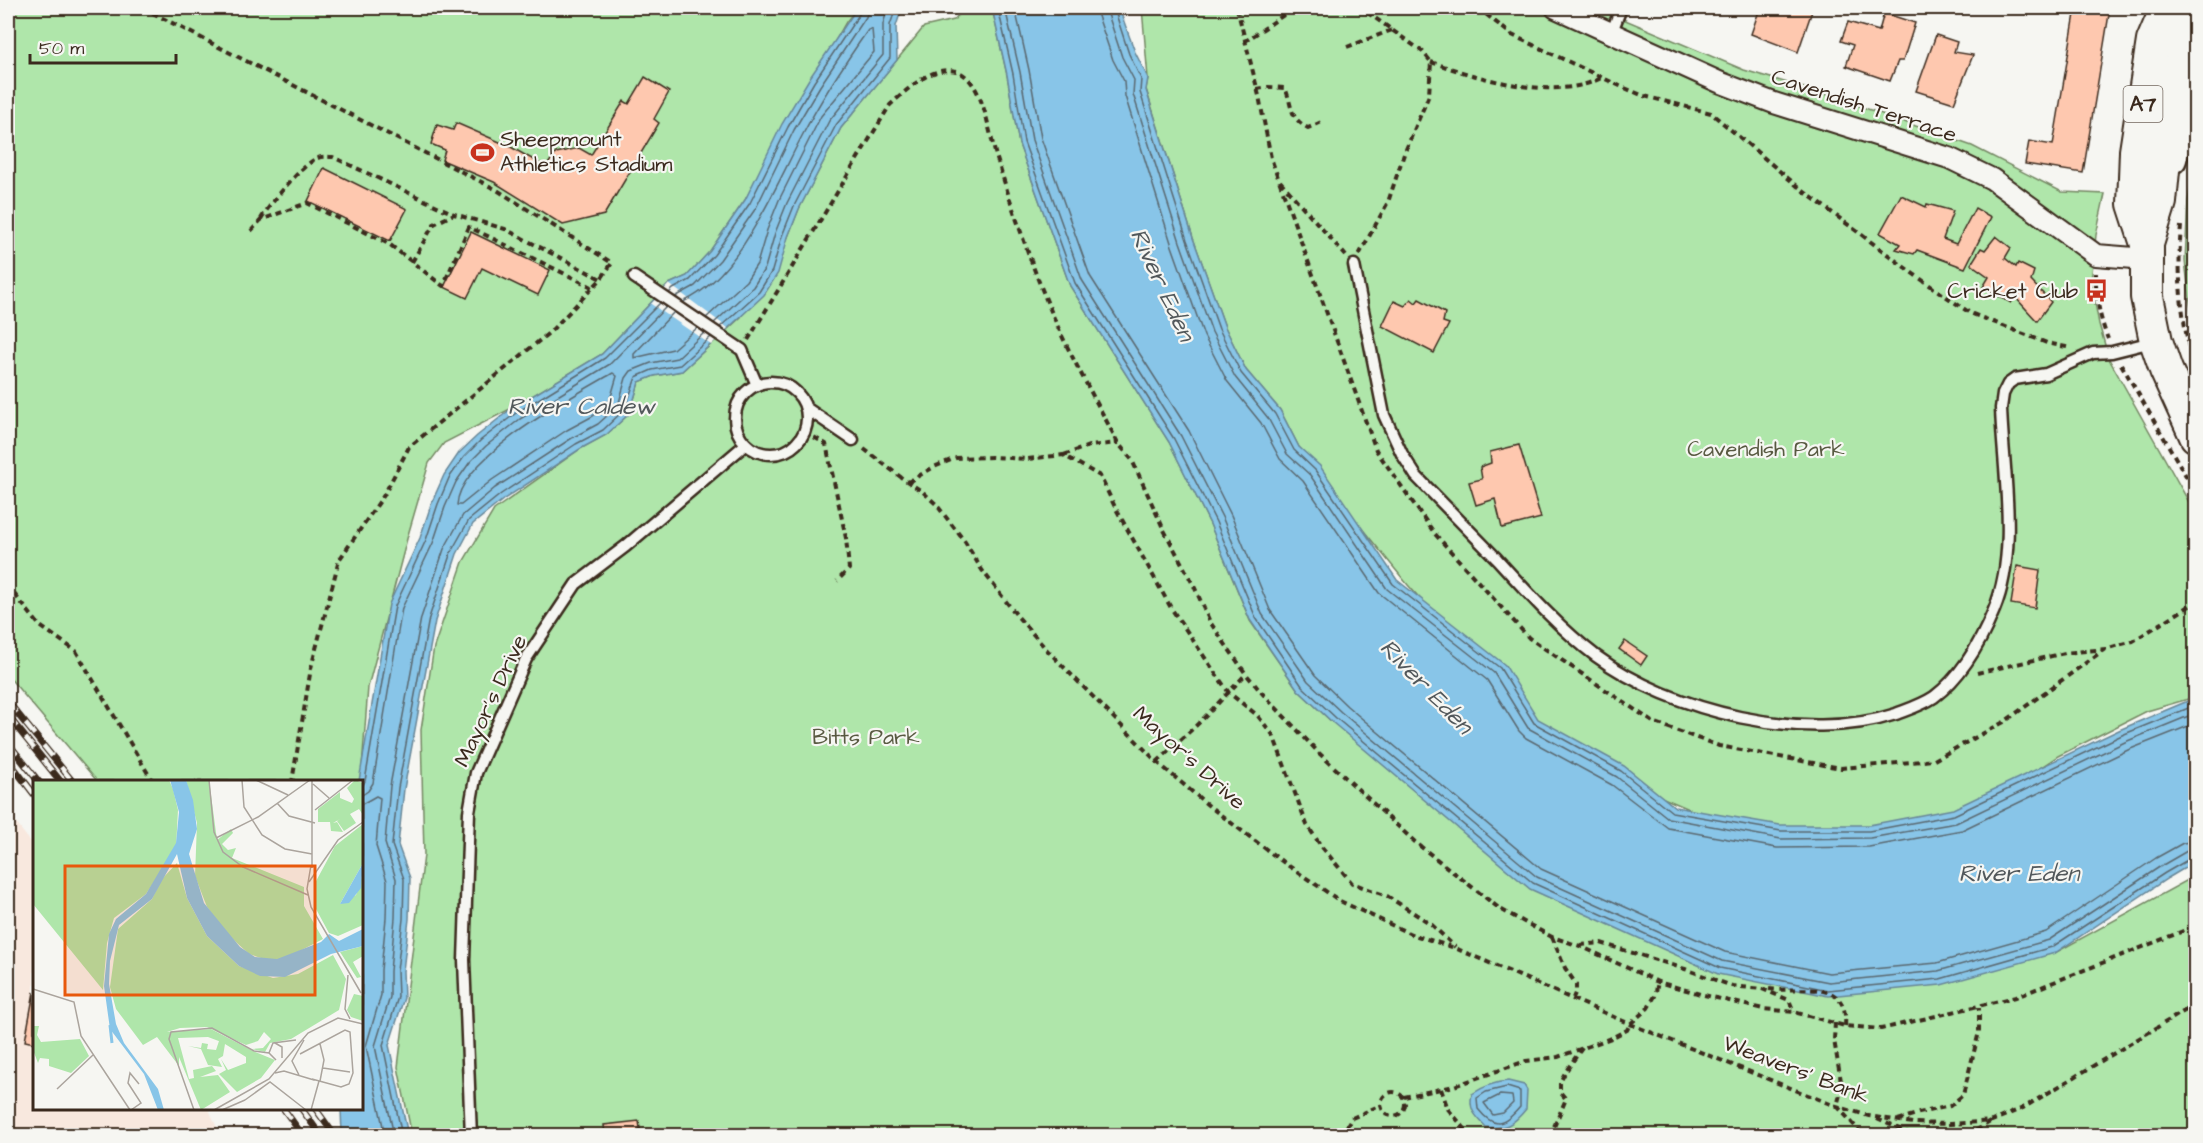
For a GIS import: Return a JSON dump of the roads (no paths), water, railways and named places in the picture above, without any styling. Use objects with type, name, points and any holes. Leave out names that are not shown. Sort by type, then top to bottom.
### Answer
[{"type":"main road","name":"A7","points":[[2169,8],[2175,44],[2158,208],[2147,251],[2147,297],[2156,341],[2170,380],[2196,436]]},
{"type":"main road","name":"A7","points":[[2158,208],[2136,151],[2151,51],[2169,8]]},
{"type":"main road","points":[[2176,8],[2184,20],[2196,26]]},
{"type":"main road","points":[[2170,98],[2196,74]]},
{"type":"main road","points":[[2158,208],[2196,81]]},
{"type":"street","name":"Cavendish Terrace","points":[[1556,8],[1719,82],[1763,99],[1949,158],[1992,179],[2096,255],[2147,251]]},
{"type":"lane","points":[[1611,34],[1621,8]]},
{"type":"lane","points":[[1354,265],[1384,415],[1402,454],[1416,476],[1539,606],[1596,656],[1625,675],[1657,691],[1717,711],[1757,720],[1817,727],[1849,725],[1881,719],[1917,707],[1934,697],[1956,677],[1970,657],[1995,609],[2007,557],[2008,529],[2002,426],[2003,394],[2008,384],[2015,379],[2046,374],[2093,353],[2112,352],[2156,341]]},
{"type":"lane","points":[[634,277],[742,350],[757,385]]},
{"type":"lane","points":[[769,382],[781,383],[801,397],[806,408],[808,420],[805,432],[794,446],[778,454],[755,451],[739,435],[736,424],[739,402],[757,385],[769,382]]},
{"type":"lane","points":[[806,408],[853,440]]},
{"type":"lane","name":"Mayor's Drive","points":[[471,1136],[464,960],[469,812],[476,773],[526,659],[576,584],[626,546],[746,444]]},
{"type":"water","name":"River Caldew","points":[[857,8],[902,8],[896,26],[897,60],[841,128],[799,209],[778,273],[764,295],[682,371],[654,376],[639,382],[630,413],[606,435],[580,449],[504,499],[473,524],[457,554],[435,621],[404,789],[398,845],[410,878],[409,919],[403,971],[404,998],[389,1045],[408,1135],[342,1135],[341,1110],[363,1110],[363,780],[359,780],[389,604],[420,538],[432,502],[444,475],[459,453],[477,436],[512,408],[602,354],[669,284],[687,276],[710,251],[745,200],[782,124]]},
{"type":"water","name":"River Eden","points":[[992,8],[1119,8],[1135,52],[1148,78],[1146,90],[1193,238],[1225,327],[1246,370],[1280,410],[1299,447],[1320,466],[1397,580],[1505,665],[1538,719],[1624,766],[1675,807],[1780,825],[1869,825],[1953,809],[2119,730],[2195,698],[2195,862],[2055,953],[1941,985],[1828,996],[1718,974],[1530,889],[1332,722],[1298,690],[1250,620],[1210,524],[1169,442],[1070,286],[1019,144]]},
{"type":"water","points":[[1508,1081],[1524,1085],[1527,1090],[1526,1109],[1509,1125],[1499,1128],[1486,1127],[1472,1109],[1472,1094],[1489,1085]]},
{"type":"railway","points":[[8,702],[71,780]]},
{"type":"railway","points":[[8,716],[59,780]]},
{"type":"railway","points":[[8,743],[37,780]]},
{"type":"railway","points":[[8,760],[33,793]]},
{"type":"railway","points":[[284,1110],[303,1136]]},
{"type":"railway","points":[[302,1110],[321,1136]]},
{"type":"railway","points":[[316,1110],[335,1136]]},
{"type":"place","name":"Sheepmount Athletics Stadium","points":[[482,152]]},
{"type":"place","name":"Cricket Club","points":[[2096,291]]},
{"type":"park label","name":"Cavendish Park","points":[[1766,449]]},
{"type":"park label","name":"Bitts Park","points":[[866,737]]}]
